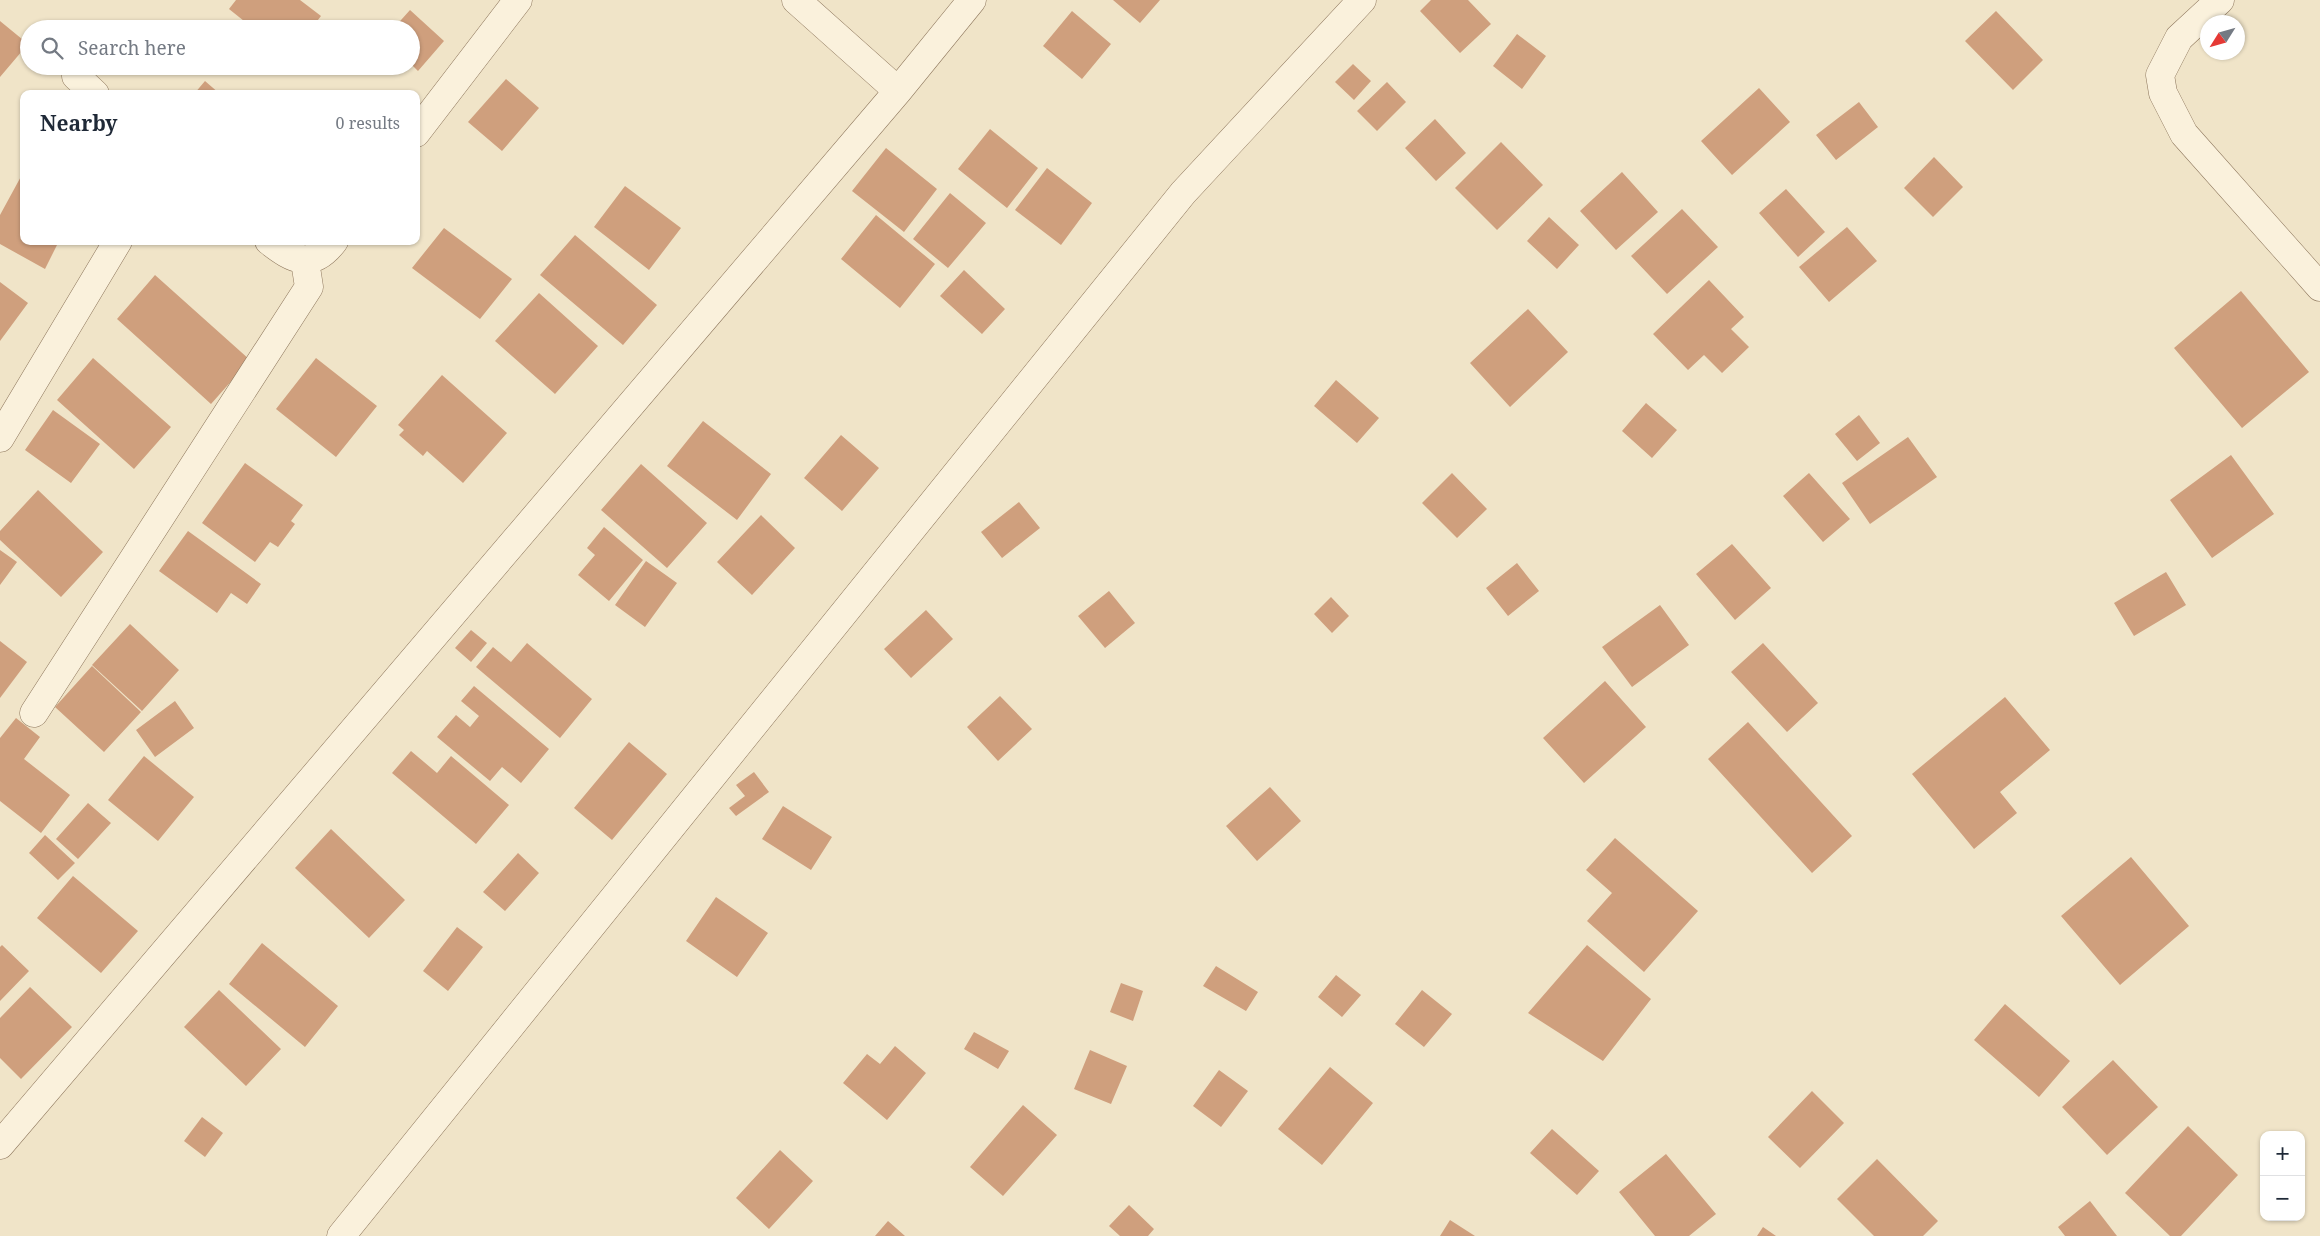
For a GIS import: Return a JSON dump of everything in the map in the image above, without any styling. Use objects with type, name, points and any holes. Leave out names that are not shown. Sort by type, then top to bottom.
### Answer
[{"type":"street","points":[[420,128],[518,0]]},
{"type":"street","points":[[796,0],[898,91]]},
{"type":"street","points":[[0,1145],[898,91],[972,0]]},
{"type":"street","points":[[341,1236],[1183,193],[1362,0]]},
{"type":"street","points":[[2220,0],[2179,38],[2160,74],[2163,93],[2184,134],[2320,286]]},
{"type":"street","points":[[0,438],[116,245]]},
{"type":"street","points":[[274,245],[287,255],[305,261],[325,253],[331,245]]},
{"type":"street","points":[[34,713],[309,287],[305,261]]},
{"type":"building","points":[[236,0],[300,0],[321,16],[318,20],[243,20],[229,9]]},
{"type":"building","points":[[1113,0],[1160,0],[1140,23]]},
{"type":"building","points":[[1431,0],[1468,0],[1491,24],[1460,53],[1420,11]]},
{"type":"building","points":[[410,10],[444,41],[420,69],[420,20],[401,20]]},
{"type":"building","points":[[1072,11],[1111,44],[1082,79],[1043,46]]},
{"type":"building","points":[[1996,11],[2043,60],[2013,90],[1965,41]]},
{"type":"building","points":[[0,21],[20,37],[20,53],[0,77]]},
{"type":"building","points":[[1517,34],[1546,56],[1522,89],[1493,66]]},
{"type":"building","points":[[1353,64],[1371,81],[1354,100],[1335,82]]},
{"type":"building","points":[[506,79],[539,108],[502,151],[468,122]]},
{"type":"building","points":[[205,81],[215,90],[197,90]]},
{"type":"building","points":[[1387,82],[1406,102],[1377,131],[1357,111]]},
{"type":"building","points":[[1759,88],[1790,122],[1732,175],[1701,141]]},
{"type":"building","points":[[1859,102],[1878,127],[1836,160],[1816,135]]},
{"type":"building","points":[[1435,119],[1466,153],[1436,181],[1405,148]]},
{"type":"building","points":[[990,129],[1038,168],[1007,208],[958,169]]},
{"type":"building","points":[[1501,142],[1543,185],[1497,230],[1455,188]]},
{"type":"building","points":[[886,148],[937,189],[904,232],[852,191]]},
{"type":"building","points":[[1934,157],[1963,187],[1933,217],[1904,188]]},
{"type":"building","points":[[1047,168],[1092,203],[1061,245],[1015,210]]},
{"type":"building","points":[[1622,172],[1658,212],[1616,250],[1580,211]]},
{"type":"building","points":[[20,178],[20,245],[57,245],[45,269],[0,244],[0,215]]},
{"type":"building","points":[[625,186],[681,228],[649,270],[594,227]]},
{"type":"building","points":[[1786,189],[1825,232],[1798,257],[1759,213]]},
{"type":"building","points":[[950,193],[986,223],[948,268],[913,239]]},
{"type":"building","points":[[1682,209],[1718,247],[1667,294],[1631,256]]},
{"type":"building","points":[[876,215],[935,264],[900,308],[841,259]]},
{"type":"building","points":[[1549,217],[1579,245],[1557,269],[1527,241]]},
{"type":"building","points":[[1847,227],[1877,261],[1829,302],[1799,267]]},
{"type":"building","points":[[444,228],[512,279],[480,319],[412,268]]},
{"type":"building","points":[[575,235],[657,305],[623,345],[540,275]]},
{"type":"building","points":[[964,270],[1005,309],[982,334],[940,296]]},
{"type":"building","points":[[155,275],[250,360],[211,404],[117,319]]},
{"type":"building","points":[[1709,280],[1744,317],[1731,329],[1749,347],[1722,373],[1704,355],[1688,370],[1653,334]]},
{"type":"building","points":[[0,282],[28,303],[0,341]]},
{"type":"building","points":[[2241,291],[2309,372],[2242,428],[2174,348]]},
{"type":"building","points":[[539,293],[598,346],[555,394],[495,341]]},
{"type":"building","points":[[1528,309],[1568,352],[1510,407],[1470,363]]},
{"type":"building","points":[[93,358],[171,427],[134,469],[57,400]]},
{"type":"building","points":[[316,358],[377,406],[336,457],[276,409]]},
{"type":"building","points":[[442,375],[507,433],[463,483],[427,451],[423,456],[399,435],[404,430],[398,425]]},
{"type":"building","points":[[1336,380],[1379,418],[1357,443],[1314,406]]},
{"type":"building","points":[[1646,403],[1677,430],[1652,458],[1622,431]]},
{"type":"building","points":[[53,410],[100,444],[71,483],[25,450]]},
{"type":"building","points":[[1859,415],[1880,443],[1857,461],[1835,434]]},
{"type":"building","points":[[703,421],[771,474],[737,520],[667,466]]},
{"type":"building","points":[[841,435],[879,468],[842,511],[804,478]]},
{"type":"building","points":[[1908,437],[1937,477],[1870,524],[1842,483]]},
{"type":"building","points":[[2231,455],[2274,514],[2212,558],[2170,500]]},
{"type":"building","points":[[245,463],[303,505],[291,521],[295,524],[278,547],[270,542],[255,562],[202,523]]},
{"type":"building","points":[[641,464],[707,523],[667,568],[601,510]]},
{"type":"building","points":[[1452,473],[1487,509],[1457,538],[1422,503]]},
{"type":"building","points":[[1809,473],[1850,519],[1823,542],[1783,496]]},
{"type":"building","points":[[38,490],[103,552],[61,597],[0,540],[0,531]]},
{"type":"building","points":[[1019,502],[1040,528],[1002,558],[981,532]]},
{"type":"building","points":[[761,515],[795,548],[752,595],[717,562]]},
{"type":"building","points":[[604,527],[643,560],[609,601],[578,575],[595,555],[587,548]]},
{"type":"building","points":[[188,531],[261,584],[247,604],[231,593],[217,613],[159,571]]},
{"type":"building","points":[[1732,544],[1771,588],[1735,620],[1696,574]]},
{"type":"building","points":[[0,550],[17,562],[0,585]]},
{"type":"building","points":[[646,561],[677,583],[645,627],[615,605]]},
{"type":"building","points":[[1517,563],[1539,591],[1508,616],[1486,588]]},
{"type":"building","points":[[2166,572],[2186,605],[2134,636],[2114,603]]},
{"type":"building","points":[[1109,591],[1135,623],[1105,648],[1078,616]]},
{"type":"building","points":[[1331,597],[1349,616],[1332,633],[1314,614]]},
{"type":"building","points":[[1660,605],[1689,645],[1632,687],[1602,647]]},
{"type":"building","points":[[926,610],[953,639],[911,678],[884,649]]},
{"type":"building","points":[[130,624],[179,670],[142,711],[92,665]]},
{"type":"building","points":[[471,630],[487,643],[471,662],[455,648]]},
{"type":"building","points":[[0,641],[27,662],[0,698]]},
{"type":"building","points":[[527,643],[592,699],[560,738],[476,667],[493,647],[511,662]]},
{"type":"building","points":[[1763,643],[1818,703],[1787,732],[1731,672]]},
{"type":"building","points":[[92,666],[141,712],[104,752],[55,707]]},
{"type":"building","points":[[1605,681],[1646,727],[1584,783],[1543,738]]},
{"type":"building","points":[[474,686],[549,749],[521,783],[502,767],[490,781],[437,737],[456,715],[470,727],[479,716],[461,701]]},
{"type":"building","points":[[1000,696],[1032,729],[998,761],[967,727]]},
{"type":"building","points":[[2005,697],[2050,750],[2000,792],[2017,813],[1974,849],[1912,774]]},
{"type":"building","points":[[175,701],[194,728],[155,757],[136,730]]},
{"type":"building","points":[[16,718],[40,737],[24,759],[70,795],[41,833],[0,801],[0,738]]},
{"type":"building","points":[[1748,722],[1852,836],[1812,873],[1708,759]]},
{"type":"building","points":[[629,742],[667,774],[612,840],[574,808]]},
{"type":"building","points":[[411,751],[437,773],[451,756],[509,805],[476,844],[392,773]]},
{"type":"building","points":[[144,756],[194,797],[158,841],[108,800]]},
{"type":"building","points":[[754,772],[769,792],[736,816],[729,808],[745,796],[736,785]]},
{"type":"building","points":[[1270,787],[1301,821],[1257,861],[1226,826]]},
{"type":"building","points":[[88,803],[111,823],[78,859],[56,839]]},
{"type":"building","points":[[783,806],[832,837],[811,870],[762,839]]},
{"type":"building","points":[[331,829],[405,900],[369,938],[295,868]]},
{"type":"building","points":[[45,835],[75,863],[58,880],[29,853]]},
{"type":"building","points":[[1615,838],[1698,911],[1644,972],[1587,921],[1612,893],[1586,870]]},
{"type":"building","points":[[518,853],[539,873],[505,911],[483,892]]},
{"type":"building","points":[[2131,857],[2189,926],[2120,985],[2061,916]]},
{"type":"building","points":[[73,876],[138,931],[101,973],[37,918]]},
{"type":"building","points":[[716,897],[768,933],[737,977],[686,941]]},
{"type":"building","points":[[457,927],[483,947],[448,991],[423,971]]},
{"type":"building","points":[[262,943],[338,1006],[305,1047],[229,984]]},
{"type":"building","points":[[2,945],[29,971],[0,1001],[0,947]]},
{"type":"building","points":[[1587,945],[1651,999],[1603,1061],[1528,1013]]},
{"type":"building","points":[[1216,966],[1258,992],[1246,1011],[1203,986]]},
{"type":"building","points":[[1336,975],[1361,995],[1342,1017],[1318,997]]},
{"type":"building","points":[[1121,983],[1143,991],[1133,1021],[1110,1012]]},
{"type":"building","points":[[30,987],[72,1027],[21,1079],[0,1058],[0,1018]]},
{"type":"building","points":[[219,990],[281,1049],[246,1086],[184,1027]]},
{"type":"building","points":[[1422,990],[1452,1014],[1424,1047],[1395,1024]]},
{"type":"building","points":[[2005,1004],[2070,1061],[2039,1097],[1974,1040]]},
{"type":"building","points":[[974,1032],[1009,1051],[998,1069],[964,1049]]},
{"type":"building","points":[[895,1046],[926,1073],[887,1120],[843,1083],[867,1054],[880,1064]]},
{"type":"building","points":[[1090,1050],[1127,1066],[1111,1104],[1074,1089]]},
{"type":"building","points":[[2113,1060],[2158,1107],[2107,1155],[2062,1107]]},
{"type":"building","points":[[1330,1067],[1373,1103],[1322,1165],[1278,1129]]},
{"type":"building","points":[[1219,1070],[1248,1091],[1221,1127],[1193,1106]]},
{"type":"building","points":[[1812,1091],[1844,1123],[1800,1168],[1768,1137]]},
{"type":"building","points":[[1023,1105],[1057,1135],[1003,1196],[970,1167]]},
{"type":"building","points":[[202,1117],[223,1133],[205,1157],[184,1141]]},
{"type":"building","points":[[2188,1126],[2238,1175],[2181,1236],[2170,1236],[2125,1193]]},
{"type":"building","points":[[1552,1129],[1599,1171],[1577,1195],[1530,1153]]},
{"type":"building","points":[[780,1150],[813,1181],[769,1229],[736,1198]]},
{"type":"building","points":[[1666,1154],[1716,1214],[1689,1236],[1655,1236],[1619,1192]]},
{"type":"building","points":[[1877,1159],[1938,1221],[1923,1236],[1874,1236],[1837,1199]]},
{"type":"building","points":[[2090,1201],[2117,1236],[2065,1236],[2058,1227]]},
{"type":"building","points":[[1129,1205],[1154,1229],[1148,1236],[1120,1236],[1109,1226]]},
{"type":"building","points":[[1450,1220],[1475,1236],[1440,1236]]},
{"type":"building","points":[[888,1221],[905,1236],[875,1236]]},
{"type":"building","points":[[1763,1227],[1776,1236],[1757,1236]]}]
